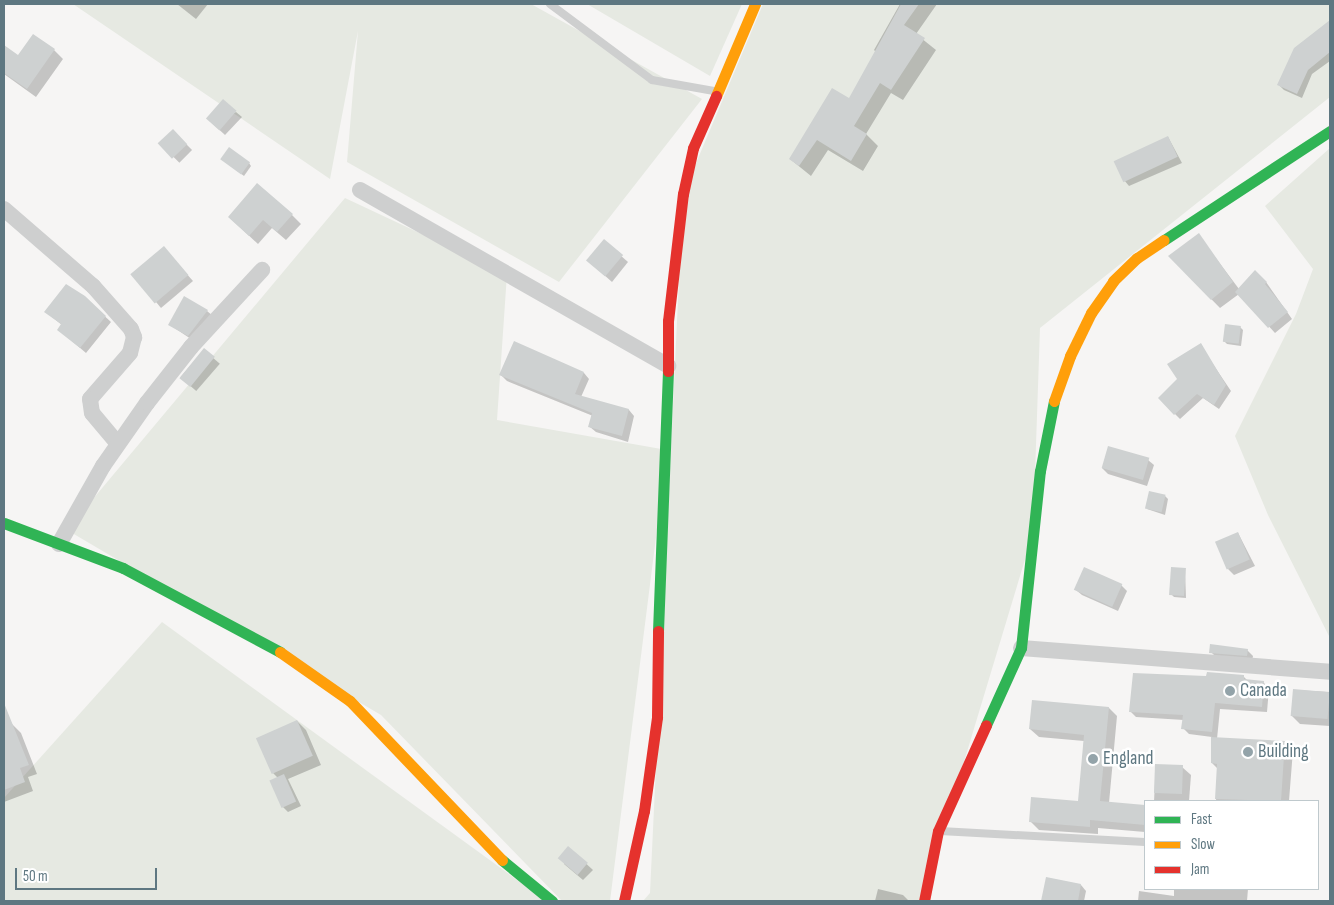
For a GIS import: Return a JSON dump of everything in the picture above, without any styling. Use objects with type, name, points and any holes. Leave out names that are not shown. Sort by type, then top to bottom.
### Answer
[{"type":"street","points":[[624,901],[644,812],[657,717],[668,321],[683,194],[693,148],[755,4]]},
{"type":"street","points":[[924,901],[938,831],[1020,648],[1040,471],[1054,402],[1070,356],[1091,313],[1113,282],[1137,258],[1330,131]]},
{"type":"street","points":[[360,190],[668,366]]},
{"type":"street","points":[[4,209],[93,286],[131,328],[133,345],[130,353],[90,399],[92,413],[118,444]]},
{"type":"street","points":[[59,544],[118,444],[191,347],[262,270]]},
{"type":"street","points":[[4,523],[123,568],[228,622],[293,660],[350,700],[503,861],[552,901]]},
{"type":"street","points":[[1020,648],[1330,672]]},
{"type":"lane","points":[[550,4],[652,80],[716,91]]},
{"type":"lane","points":[[938,831],[1144,842]]},
{"type":"shaded area","points":[[73,4],[531,4],[702,99],[559,282],[347,162],[358,31],[330,179]]},
{"type":"shaded area","points":[[587,4],[742,4],[710,76]]},
{"type":"shaded area","points":[[763,4],[1330,4],[1330,97],[1040,328],[1033,533],[922,901],[643,901],[650,893],[683,194]]},
{"type":"shaded area","points":[[1330,148],[1330,638],[1268,515],[1235,436],[1296,314],[1313,269],[1265,206]]},
{"type":"shaded area","points":[[345,198],[507,274],[497,420],[667,450],[610,901],[562,901],[381,715],[67,530]]},
{"type":"shaded area","points":[[162,622],[546,901],[4,901],[4,798]]},
{"type":"building","points":[[901,4],[919,4],[904,25],[925,38],[891,90],[880,83],[854,126],[867,134],[851,161],[817,140],[799,166],[789,159],[832,88],[849,98]]},
{"type":"building","points":[[1330,20],[1330,52],[1308,70],[1297,94],[1277,85],[1294,48]]},
{"type":"building","points":[[33,34],[55,49],[27,89],[4,73],[4,45],[18,55]]},
{"type":"building","points":[[223,99],[237,111],[220,130],[206,119]]},
{"type":"building","points":[[173,129],[187,144],[172,159],[158,143]]},
{"type":"building","points":[[1168,136],[1178,157],[1123,182],[1114,161]]},
{"type":"building","points":[[229,147],[250,162],[241,174],[220,159]]},
{"type":"building","points":[[257,183],[293,214],[277,232],[263,220],[249,236],[228,217]]},
{"type":"building","points":[[1199,233],[1233,282],[1211,300],[1168,256]]},
{"type":"building","points":[[604,239],[623,255],[605,277],[586,260]]},
{"type":"building","points":[[164,246],[188,275],[155,303],[130,274]]},
{"type":"building","points":[[1255,270],[1267,282],[1265,284],[1288,312],[1268,328],[1235,292]]},
{"type":"building","points":[[66,284],[85,296],[106,316],[80,348],[57,330],[61,324],[44,312]]},
{"type":"building","points":[[184,296],[208,310],[188,336],[168,325]]},
{"type":"building","points":[[1225,324],[1241,326],[1239,344],[1223,342]]},
{"type":"building","points":[[514,341],[584,372],[575,394],[629,409],[622,436],[588,427],[592,413],[499,375]]},
{"type":"building","points":[[1201,343],[1226,385],[1214,405],[1197,394],[1174,415],[1158,398],[1177,379],[1167,364]]},
{"type":"building","points":[[204,348],[215,357],[190,387],[179,378]]},
{"type":"building","points":[[1108,446],[1149,458],[1143,480],[1102,468]]},
{"type":"building","points":[[1149,491],[1166,495],[1162,512],[1145,509]]},
{"type":"building","points":[[1238,532],[1250,560],[1227,569],[1215,542]]},
{"type":"building","points":[[1084,567],[1122,584],[1112,607],[1074,590]]},
{"type":"building","points":[[1171,567],[1186,568],[1184,596],[1169,595]]},
{"type":"building","points":[[1210,644],[1248,649],[1247,656],[1209,653]]},
{"type":"building","points":[[1207,672],[1244,675],[1244,679],[1264,681],[1262,707],[1215,703],[1212,732],[1181,729],[1183,715],[1129,712],[1133,673],[1206,676]]},
{"type":"building","points":[[1293,689],[1330,692],[1328,719],[1291,716]]},
{"type":"building","points":[[1032,700],[1109,707],[1100,801],[1144,805],[1144,825],[1090,820],[1090,827],[1029,822],[1031,797],[1078,801],[1084,735],[1029,729]]},
{"type":"building","points":[[4,703],[29,765],[20,768],[25,782],[4,790]]},
{"type":"building","points":[[297,720],[313,756],[272,774],[256,738]]},
{"type":"building","points":[[1211,737],[1285,741],[1281,800],[1215,799],[1217,764],[1211,763]]},
{"type":"building","points":[[1155,764],[1183,765],[1182,794],[1154,793]]},
{"type":"building","points":[[284,774],[296,801],[282,808],[269,781]]},
{"type":"building","points":[[568,846],[588,863],[578,875],[558,858]]},
{"type":"building","points":[[1046,877],[1081,884],[1078,901],[1041,901]]},
{"type":"traffic: fast","points":[[1164,240],[1330,131]]},
{"type":"traffic: fast","points":[[658,631],[668,371]]},
{"type":"traffic: fast","points":[[986,725],[1021,648],[1040,471],[1054,401]]},
{"type":"traffic: fast","points":[[4,523],[123,568],[280,652]]},
{"type":"traffic: fast","points":[[502,860],[552,901]]},
{"type":"traffic: slow","points":[[716,96],[755,4]]},
{"type":"traffic: slow","points":[[1054,401],[1070,356],[1091,313],[1113,281],[1137,258],[1164,240]]},
{"type":"traffic: slow","points":[[280,652],[350,701],[502,860]]},
{"type":"traffic: jam","points":[[668,371],[668,321],[683,194],[693,148],[716,96]]},
{"type":"traffic: jam","points":[[624,901],[644,811],[657,717],[658,631]]},
{"type":"traffic: jam","points":[[924,901],[938,831],[986,725]]},
{"type":"place","name":"Canada","points":[[1230,691]]},
{"type":"place","name":"Building","points":[[1248,752]]},
{"type":"place","name":"England","points":[[1093,759]]}]
